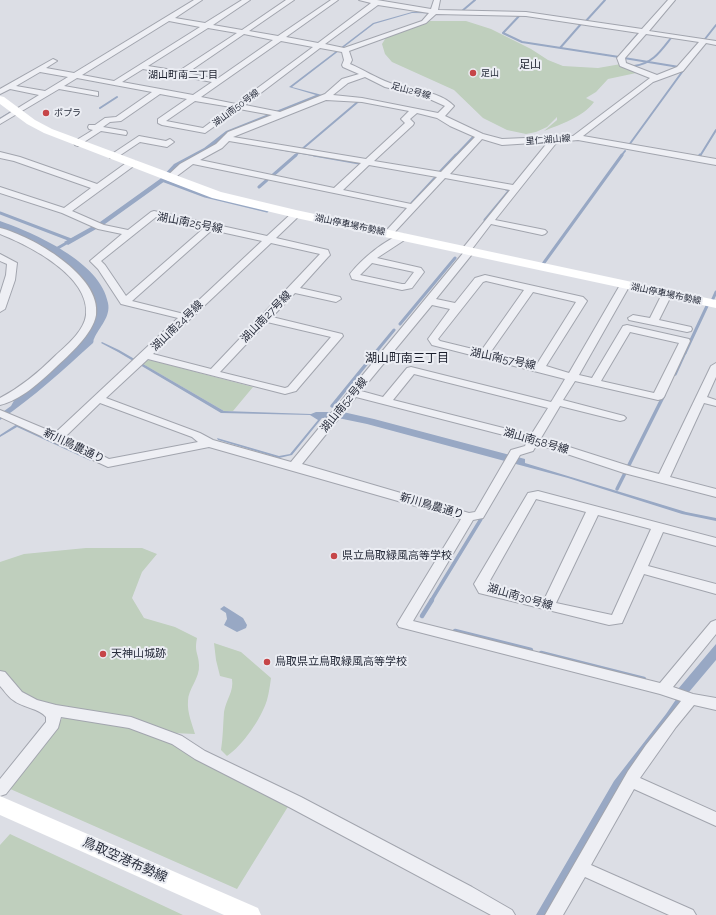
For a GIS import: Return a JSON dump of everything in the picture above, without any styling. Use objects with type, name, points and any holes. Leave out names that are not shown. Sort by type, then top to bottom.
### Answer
[{"type":"main road","name":"湖山停車場布勢線","points":[[0,99],[31,122],[48,131],[217,196],[716,304]]},
{"type":"main road","name":"鳥取空港布勢線","points":[[0,805],[249,915]]},
{"type":"street","points":[[0,122],[199,0]]},
{"type":"street","points":[[116,83],[247,0]]},
{"type":"street","points":[[180,74],[291,0]]},
{"type":"street","name":"湖山南50号線","points":[[335,0],[161,121],[162,123],[205,131],[377,2]]},
{"type":"street","points":[[362,0],[434,12],[526,14],[716,43]]},
{"type":"street","points":[[169,19],[345,50],[419,25],[427,20],[434,12],[437,0]]},
{"type":"street","points":[[655,77],[623,64],[622,58],[672,0]]},
{"type":"street","name":"里仁湖山線","points":[[480,136],[507,142],[554,140],[577,137],[655,77],[680,69],[704,41]]},
{"type":"street","name":"足山2号線","points":[[345,50],[348,60],[346,65],[388,85],[419,92],[441,100],[450,106],[440,116]]},
{"type":"street","points":[[0,92],[53,61]]},
{"type":"street","points":[[142,67],[218,81]]},
{"type":"street","points":[[39,69],[276,114]]},
{"type":"street","points":[[170,177],[178,169],[219,146],[227,138],[243,128],[276,114],[324,97],[334,91],[345,81],[366,74]]},
{"type":"street","points":[[10,87],[46,94]]},
{"type":"street","points":[[58,87],[95,94]]},
{"type":"street","points":[[92,127],[108,120],[118,119],[159,91]]},
{"type":"street","points":[[324,97],[362,100],[440,116],[453,124],[480,136],[389,233]]},
{"type":"street","points":[[336,191],[410,123],[405,119],[415,110]]},
{"type":"street","points":[[92,127],[123,133]]},
{"type":"street","points":[[78,143],[98,130],[92,127]]},
{"type":"street","points":[[577,137],[716,162]]},
{"type":"street","points":[[227,138],[515,188]]},
{"type":"street","points":[[113,156],[139,139],[167,144],[170,142]]},
{"type":"street","name":"湖山南52号線","points":[[294,466],[429,301],[488,221],[554,140]]},
{"type":"street","points":[[0,155],[17,159],[99,188]]},
{"type":"street","points":[[193,161],[413,207]]},
{"type":"street","points":[[65,211],[132,163]]},
{"type":"street","points":[[0,190],[65,211],[98,226],[129,233]]},
{"type":"street","name":"湖山南25号線","points":[[125,302],[102,267],[95,261],[154,214],[268,240]]},
{"type":"street","name":"湖山南24号線","points":[[57,438],[296,214]]},
{"type":"street","points":[[488,221],[542,232]]},
{"type":"street","points":[[125,302],[210,227]]},
{"type":"street","points":[[0,230],[26,242],[63,265],[82,286],[88,296],[92,308],[88,324],[69,348],[29,385],[15,395],[0,402]]},
{"type":"street","points":[[368,259],[418,270],[419,272],[408,286],[402,287],[356,277],[355,274],[368,259],[387,245],[403,237]]},
{"type":"street","name":"湖山南27号線","points":[[213,373],[325,255],[326,252],[268,240]]},
{"type":"street","points":[[0,257],[12,263],[11,277],[0,309]]},
{"type":"street","name":"湖山南57号線","points":[[485,278],[530,288],[579,299],[582,301],[540,368],[436,344],[433,339],[456,307],[479,280],[485,278]]},
{"type":"street","points":[[469,517],[479,515],[515,453],[529,448],[625,285]]},
{"type":"street","points":[[483,355],[530,288]]},
{"type":"street","points":[[292,289],[336,298]]},
{"type":"street","points":[[654,322],[667,294]]},
{"type":"street","points":[[429,301],[456,307]]},
{"type":"street","points":[[125,302],[185,317]]},
{"type":"street","points":[[146,355],[285,392],[292,389],[338,336],[265,318]]},
{"type":"street","points":[[632,318],[687,329]]},
{"type":"street","points":[[540,368],[572,377],[658,397],[685,341],[627,328],[595,382]]},
{"type":"street","points":[[663,479],[716,366]]},
{"type":"street","points":[[386,401],[410,370],[620,418]]},
{"type":"street","name":"湖山南58号線","points":[[354,393],[534,439],[628,470],[716,494]]},
{"type":"street","points":[[100,399],[196,435],[209,443]]},
{"type":"street","points":[[700,399],[716,403]]},
{"type":"street","name":"新川鳥農通り","points":[[4,415],[57,438],[108,463],[209,443],[469,517],[404,624],[663,689]]},
{"type":"street","name":"湖山南30号線","points":[[659,526],[617,620],[609,620],[484,590],[481,584],[532,496],[538,495],[659,526],[716,542]]},
{"type":"street","points":[[548,605],[594,509]]},
{"type":"street","points":[[640,569],[716,589]]},
{"type":"street","points":[[716,624],[663,689],[691,699],[716,704]]},
{"type":"street","points":[[0,676],[17,696],[32,704],[56,711],[131,723],[177,740],[200,755],[296,802],[506,915]]},
{"type":"street","points":[[554,915],[631,781],[661,735],[691,699]]},
{"type":"street","points":[[0,790],[53,724],[54,716],[48,709]]},
{"type":"street","points":[[631,781],[716,819]]},
{"type":"street","points":[[582,868],[687,915]]},
{"type":"green space","points":[[430,21],[466,21],[491,29],[531,49],[548,60],[563,66],[598,68],[621,64],[641,72],[608,79],[596,92],[586,98],[594,102],[584,112],[564,123],[544,131],[557,120],[557,117],[547,127],[536,132],[526,134],[507,130],[483,118],[454,90],[392,62],[385,54],[382,44],[387,36]]},
{"type":"green space","points":[[150,360],[253,387],[233,411],[224,411],[143,364],[144,361]]},
{"type":"green space","points":[[86,548],[142,548],[157,554],[142,572],[132,598],[144,618],[175,627],[197,638],[196,650],[199,661],[199,670],[190,692],[188,705],[195,734],[173,733],[57,709],[20,693],[0,670],[0,562],[24,554]]},
{"type":"green space","points":[[214,643],[241,652],[271,678],[267,700],[256,723],[239,745],[227,756],[221,750],[224,712],[232,688],[232,679],[220,676]]},
{"type":"green space","points":[[65,715],[119,723],[159,737],[289,805],[237,889],[8,788]]},
{"type":"green space","points":[[10,834],[183,915],[0,915],[0,845]]},
{"type":"water","points":[[412,12],[523,15],[412,13],[374,24],[292,87],[322,95],[230,132],[217,143],[175,169],[165,181],[105,224],[68,245],[64,242],[100,222],[160,179],[174,164],[204,148],[226,131],[316,95],[289,87],[373,23]]},
{"type":"water","points":[[0,221],[47,241],[80,262],[103,288],[108,303],[108,313],[93,343],[36,393],[0,420],[0,414],[11,406],[16,397],[70,349],[95,308],[72,270],[0,229]]},
{"type":"water","points":[[102,342],[119,350],[224,411],[311,414],[316,412],[343,412],[525,459],[525,463],[686,512],[716,518],[716,521],[682,514],[568,478],[367,424],[338,418],[322,418],[292,455],[279,458],[218,440],[217,438],[279,456],[290,454],[318,420],[310,415],[221,413],[101,343]]},
{"type":"water","points":[[17,424],[90,458],[91,461],[17,427],[0,437],[0,435]]},
{"type":"water","points":[[224,606],[243,618],[247,625],[246,628],[237,632],[224,625],[227,619],[226,613],[220,609]]},
{"type":"water","points":[[716,644],[716,660],[689,692],[550,915],[536,915],[614,781],[666,714],[677,698],[678,689]]},
{"type":"waterway","points":[[462,11],[475,0]]},
{"type":"waterway","points":[[585,22],[605,0]]},
{"type":"waterway","points":[[521,14],[503,33],[522,42],[560,48]]},
{"type":"waterway","points":[[560,48],[581,24]]},
{"type":"waterway","points":[[705,39],[716,25]]},
{"type":"waterway","points":[[626,48],[639,33]]},
{"type":"waterway","points":[[648,62],[671,38]]},
{"type":"waterway","points":[[560,48],[619,57],[621,54]]},
{"type":"waterway","points":[[624,58],[648,62]]},
{"type":"waterway","points":[[634,66],[648,62]]},
{"type":"waterway","points":[[648,62],[679,67]]},
{"type":"waterway","points":[[629,145],[685,68]]},
{"type":"waterway","points":[[100,108],[117,97]]},
{"type":"waterway","points":[[301,150],[360,100]]},
{"type":"waterway","points":[[0,119],[11,112]]},
{"type":"waterway","points":[[700,156],[716,130]]},
{"type":"waterway","points":[[455,156],[474,136]]},
{"type":"waterway","points":[[533,143],[550,142]]},
{"type":"waterway","points":[[279,149],[319,156]]},
{"type":"waterway","points":[[621,156],[625,151]]},
{"type":"waterway","points":[[272,176],[296,155]]},
{"type":"waterway","points":[[314,155],[359,163]]},
{"type":"waterway","points":[[440,172],[456,155]]},
{"type":"waterway","points":[[543,264],[622,155]]},
{"type":"waterway","points":[[412,203],[436,177],[434,175]]},
{"type":"waterway","points":[[162,180],[205,196],[267,211]]},
{"type":"waterway","points":[[259,187],[267,180]]},
{"type":"waterway","points":[[485,220],[510,190],[506,189]]},
{"type":"waterway","points":[[0,213],[71,240]]},
{"type":"waterway","points":[[56,249],[70,241]]},
{"type":"waterway","points":[[400,324],[455,258]]},
{"type":"waterway","points":[[712,301],[716,292]]},
{"type":"waterway","points":[[685,353],[707,306]]},
{"type":"waterway","points":[[375,353],[394,330]]},
{"type":"waterway","points":[[332,406],[376,352]]},
{"type":"waterway","points":[[675,374],[685,352]]},
{"type":"waterway","points":[[617,489],[664,395]]},
{"type":"waterway","points":[[431,601],[481,519]]},
{"type":"waterway","points":[[422,616],[432,600]]},
{"type":"waterway","points":[[455,631],[531,650]]},
{"type":"waterway","points":[[541,653],[644,679]]},
{"type":"place","name":"足山","points":[[473,73]]},
{"type":"place","name":"ポプラ","points":[[46,113]]},
{"type":"place","name":"県立鳥取緑風高等学校","points":[[334,556]]},
{"type":"place","name":"天神山城跡","points":[[103,654]]},
{"type":"place","name":"鳥取県立鳥取緑風高等学校","points":[[267,662]]},
{"type":"district","name":"足山","points":[[530,65]]},
{"type":"district","name":"湖山町南二丁目","points":[[183,75]]},
{"type":"district","name":"湖山町南三丁目","points":[[407,358]]}]
